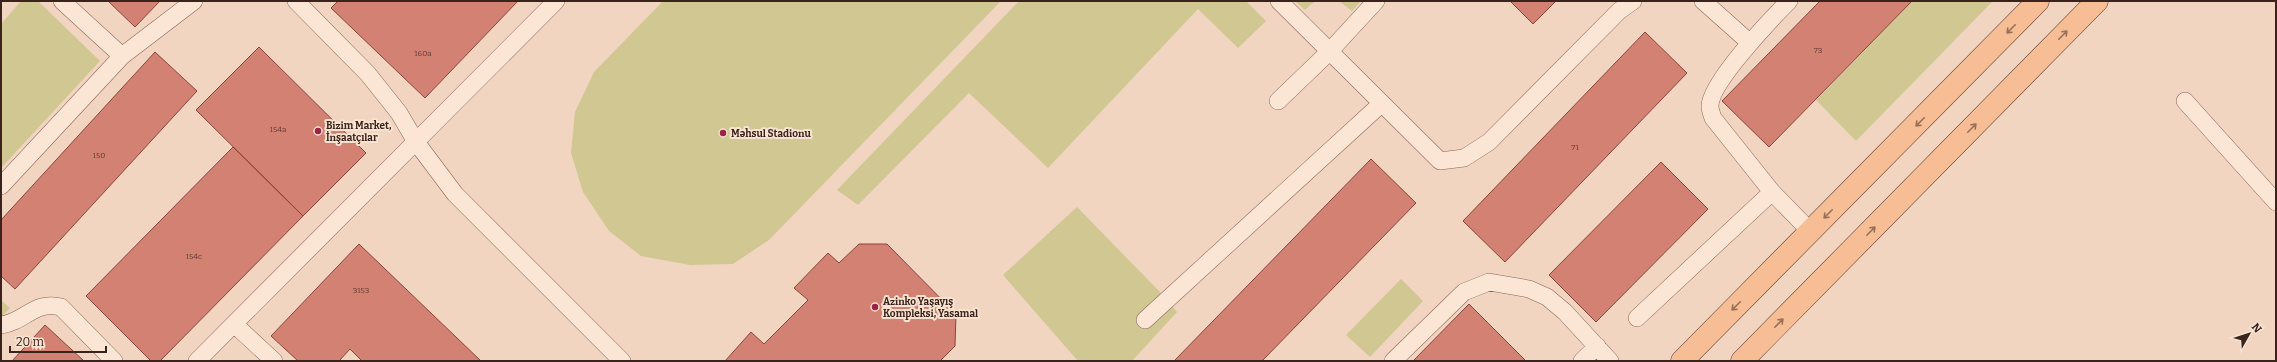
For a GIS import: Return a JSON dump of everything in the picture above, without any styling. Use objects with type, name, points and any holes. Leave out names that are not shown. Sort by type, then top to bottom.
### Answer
[{"type":"main road","points":[[1682,361],[1812,232],[2038,1]]},
{"type":"main road","points":[[1742,361],[2097,1]]},
{"type":"lane","points":[[62,1],[122,56]]},
{"type":"lane","points":[[1,186],[122,56],[194,1]]},
{"type":"lane","points":[[296,1],[368,74],[399,113],[416,142],[455,194],[622,361]]},
{"type":"lane","points":[[196,361],[556,1]]},
{"type":"lane","points":[[1279,1],[1440,162],[1464,158],[1489,142],[1619,11],[1633,1]]},
{"type":"lane","points":[[1278,101],[1329,52],[1376,1]]},
{"type":"lane","points":[[1703,1],[1749,42]]},
{"type":"lane","points":[[1789,1],[1749,42],[1714,93],[1710,106],[1713,118],[1772,192],[1812,232]]},
{"type":"lane","points":[[2185,101],[2276,202]]},
{"type":"lane","points":[[1145,320],[1381,104]]},
{"type":"lane","points":[[1637,318],[1772,192]]},
{"type":"lane","points":[[1393,361],[1464,292],[1489,282],[1529,290],[1546,297],[1565,312],[1610,361]]},
{"type":"lane","points":[[1,325],[8,324],[40,306],[51,304],[61,306],[114,361]]},
{"type":"lane","points":[[234,324],[274,361]]},
{"type":"lane","points":[[1582,361],[1597,346]]},
{"type":"shaded area","points":[[21,1],[38,1],[100,61],[1,168],[1,24]]},
{"type":"shaded area","name":"Məhsul Stadionu","points":[[663,1],[1001,1],[769,240],[733,264],[690,265],[641,256],[609,231],[583,192],[571,153],[575,112],[594,72]]},
{"type":"shaded area","points":[[1019,1],[1246,1],[1266,21],[1238,48],[1198,9],[1048,168],[969,93],[858,205],[837,190]]},
{"type":"shaded area","points":[[1295,1],[1315,1],[1305,10]]},
{"type":"shaded area","points":[[1339,1],[1361,1],[1352,11]]},
{"type":"shaded area","points":[[1912,1],[1993,1],[1856,141],[1816,100]]},
{"type":"shaded area","points":[[1077,207],[1160,292],[1177,312],[1132,361],[1078,361],[1003,275]]},
{"type":"shaded area","points":[[1401,279],[1423,301],[1370,357],[1346,335]]},
{"type":"shaded area","points":[[1,300],[10,308],[1,317]]},
{"type":"building","points":[[108,1],[160,1],[135,27]]},
{"type":"building","points":[[338,1],[518,1],[425,98],[331,8]]},
{"type":"building","points":[[1510,1],[1556,1],[1533,24]]},
{"type":"building","points":[[1820,1],[1912,1],[1769,147],[1722,101]]},
{"type":"building","points":[[1645,32],[1687,73],[1505,262],[1463,221]]},
{"type":"building","points":[[259,47],[366,153],[303,216],[196,110]]},
{"type":"building","points":[[155,52],[197,91],[15,289],[1,276],[1,220]]},
{"type":"building","points":[[233,147],[303,216],[160,361],[151,361],[86,296]]},
{"type":"building","points":[[1371,159],[1416,203],[1262,361],[1174,361]]},
{"type":"building","points":[[1661,162],[1708,209],[1596,322],[1549,275]]},
{"type":"building","points":[[359,244],[481,361],[362,361],[350,349],[339,361],[298,361],[271,336]]},
{"type":"building","name":"Azinko Yaşayış Kompleksi, Yasamal","points":[[859,244],[887,244],[956,314],[955,346],[940,361],[725,361],[751,332],[764,344],[808,300],[794,288],[828,253],[839,263]]},
{"type":"building","points":[[1469,304],[1526,361],[1413,361]]},
{"type":"building","points":[[45,325],[84,361],[12,361]]},
{"type":"place","name":"Bizim Market, İnşaatçılar","points":[[318,131]]},
{"type":"place","name":"Məhsul Stadionu","points":[[723,133]]},
{"type":"place","name":"Azinko Yaşayış Kompleksi, Yasamal","points":[[875,307]]}]
